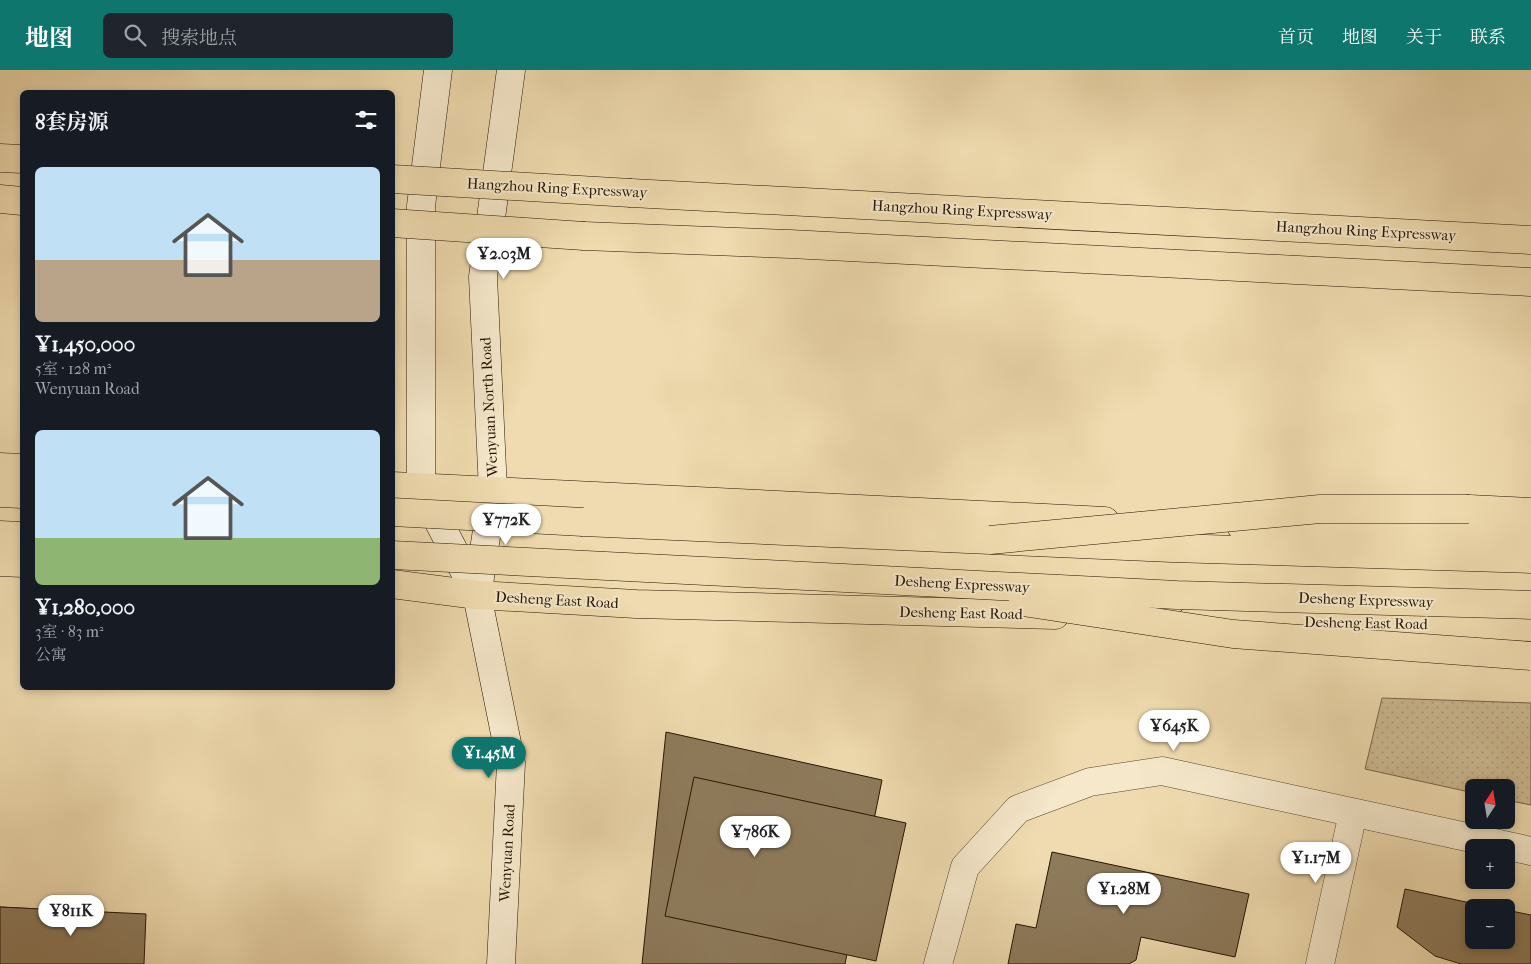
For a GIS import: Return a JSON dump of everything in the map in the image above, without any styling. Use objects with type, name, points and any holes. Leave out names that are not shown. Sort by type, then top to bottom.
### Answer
[{"type":"main road","points":[[438,70],[421,206],[421,488],[477,595]]},
{"type":"main road","name":"Wenyuan North Road","points":[[477,595],[493,490],[482,277],[511,70]]},
{"type":"main road","points":[[0,158],[20,159]]},
{"type":"main road","name":"Hangzhou Ring Expressway","points":[[395,179],[1531,240]]},
{"type":"main road","points":[[0,199],[20,201]]},
{"type":"main road","points":[[395,223],[584,236],[790,244],[1531,282]]},
{"type":"main road","points":[[0,467],[20,468]]},
{"type":"main road","points":[[395,486],[1176,524],[1531,533]]},
{"type":"main road","points":[[0,493],[20,494]]},
{"type":"main road","points":[[990,540],[1320,509],[1469,509],[1531,512]]},
{"type":"main road","points":[[395,512],[1182,548],[1531,559]]},
{"type":"main road","points":[[0,535],[20,536]]},
{"type":"main road","name":"Desheng Expressway","points":[[395,554],[1177,595],[1531,605]]},
{"type":"main road","points":[[0,562],[20,563]]},
{"type":"main road","points":[[864,579],[1232,634],[1531,656]]},
{"type":"main road","name":"Desheng East Road","points":[[395,584],[477,595],[636,604],[1531,628]]},
{"type":"main road","name":"Wenyuan Road","points":[[477,595],[511,763],[501,964]]},
{"type":"main road","points":[[938,964],[965,867],[1018,809],[1090,782],[1162,771],[1531,851]]},
{"type":"main road","points":[[1320,964],[1353,812]]},
{"type":"shaded area","points":[[1382,698],[1531,703],[1531,805],[1515,802],[1515,779],[1465,779],[1465,791],[1365,769]]},
{"type":"building","points":[[666,732],[882,780],[845,964],[642,964]]},
{"type":"building","points":[[694,777],[906,823],[876,961],[665,916]]},
{"type":"building","points":[[1052,852],[1249,894],[1235,957],[1141,937],[1136,960],[1129,964],[1008,964],[1016,924],[1036,928]]},
{"type":"building","points":[[1405,889],[1465,902],[1465,949],[1515,949],[1515,912],[1531,915],[1531,964],[1461,964],[1435,956],[1397,927]]},
{"type":"building","points":[[0,907],[113,913],[110,964],[0,964]]},
{"type":"building","points":[[0,907],[146,914],[144,964],[0,964]]}]
